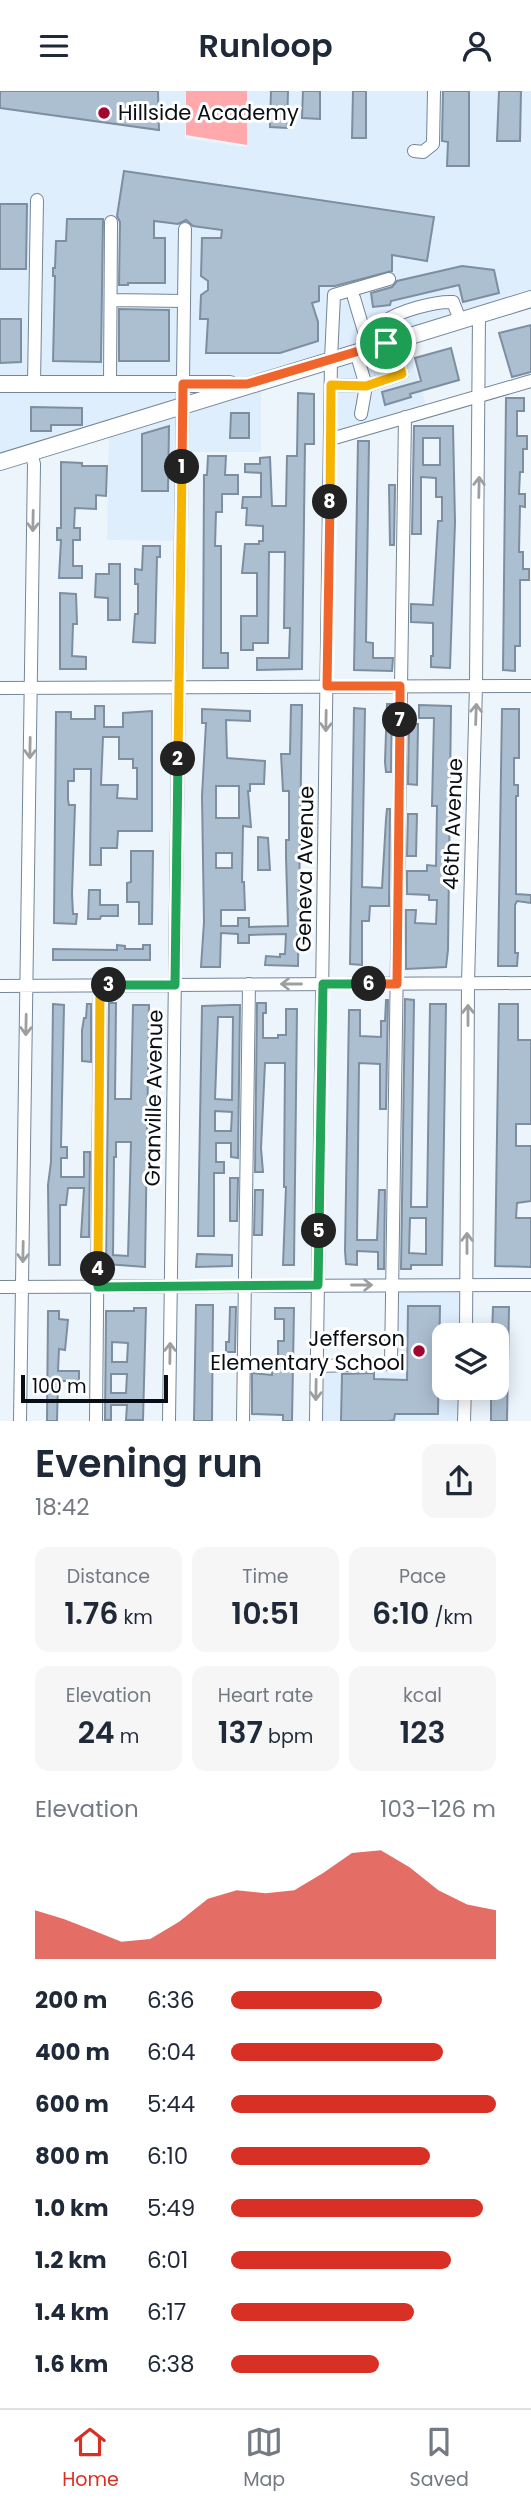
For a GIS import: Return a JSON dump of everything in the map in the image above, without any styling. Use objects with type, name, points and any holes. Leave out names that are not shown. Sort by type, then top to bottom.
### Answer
[{"type":"main road","points":[[0,462],[531,299]]},
{"type":"main road","points":[[0,384],[247,384]]},
{"type":"street","points":[[414,151],[423,152],[433,144],[434,91]]},
{"type":"street","points":[[34,384],[37,200]]},
{"type":"street","points":[[110,384],[111,222]]},
{"type":"street","name":"Granville Avenue","points":[[169,1421],[185,229]]},
{"type":"street","name":"Geneva Avenue","points":[[316,1421],[334,295],[389,279]]},
{"type":"street","points":[[354,298],[366,386],[361,414]]},
{"type":"street","points":[[111,300],[184,301]]},
{"type":"street","points":[[331,385],[366,386],[402,374],[382,325],[397,315],[451,302],[455,304],[460,320]]},
{"type":"street","name":"46th Avenue","points":[[466,1323],[468,983],[477,685],[480,314]]},
{"type":"street","points":[[331,439],[531,381]]},
{"type":"street","points":[[317,1366],[391,1364],[405,417]]},
{"type":"street","points":[[20,1421],[34,464],[31,453]]},
{"type":"street","points":[[0,688],[477,685],[531,687]]},
{"type":"street","points":[[243,1421],[249,983]]},
{"type":"street","points":[[0,986],[531,983]]},
{"type":"street","points":[[96,1421],[100,985]]},
{"type":"street","points":[[0,1287],[531,1285]]},
{"type":"street","points":[[464,1421],[465,1400]]},
{"type":"shaded area","points":[[0,91],[186,91],[185,138],[246,147],[247,91],[531,91],[531,299],[246,383],[0,383]]},
{"type":"shaded area","points":[[186,91],[247,91],[247,145],[186,135]]},
{"type":"shaded area","points":[[406,342],[427,407],[333,436],[334,364]]},
{"type":"shaded area","points":[[261,385],[261,452],[183,452],[183,541],[107,540],[109,430]]},
{"type":"shaded area","points":[[0,386],[181,386],[181,404],[0,458]]},
{"type":"shaded area","name":"Jefferson Elementary School","points":[[464,1287],[463,1323],[432,1323],[432,1400],[462,1400],[462,1421],[320,1421],[321,1369],[393,1367],[394,1288]]},
{"type":"building","name":"Hillside Academy","points":[[0,91],[158,91],[159,130],[0,108]]},
{"type":"building","points":[[271,91],[288,91],[287,128],[270,127]]},
{"type":"building","points":[[303,91],[320,91],[320,119],[302,118]]},
{"type":"building","points":[[353,91],[366,91],[366,138],[352,138]]},
{"type":"building","points":[[443,91],[469,91],[469,166],[447,166],[448,142],[442,141]]},
{"type":"building","points":[[499,91],[521,91],[520,141],[497,141]]},
{"type":"building","points":[[124,171],[434,217],[427,261],[392,255],[392,271],[335,286],[319,286],[319,301],[312,303],[318,322],[318,341],[280,353],[206,353],[208,319],[200,319],[201,295],[208,290],[208,281],[201,276],[202,238],[221,238],[222,230],[193,226],[186,220],[178,224],[154,221],[154,238],[165,238],[165,283],[119,285],[120,222],[117,216]]},
{"type":"building","points":[[0,204],[27,204],[26,269],[0,269]]},
{"type":"building","points":[[67,219],[103,219],[101,362],[53,361],[53,268],[56,241],[66,241]]},
{"type":"building","points":[[462,266],[494,270],[499,293],[463,302],[459,285],[391,301],[390,305],[373,307],[371,293],[392,287],[397,281]]},
{"type":"building","points":[[119,309],[169,310],[169,361],[119,361]]},
{"type":"building","points":[[0,319],[21,319],[21,362],[0,363]]},
{"type":"building","points":[[531,325],[531,372],[512,377],[499,333]]},
{"type":"building","points":[[451,348],[459,380],[410,394],[411,397],[385,405],[382,392],[421,381],[415,358]]},
{"type":"building","points":[[298,393],[314,394],[314,444],[305,444],[302,669],[257,670],[257,658],[289,658],[290,628],[284,628],[285,552],[269,552],[268,643],[253,643],[253,650],[241,650],[241,616],[257,616],[257,573],[242,573],[245,544],[259,544],[259,541],[263,541],[263,526],[246,525],[247,508],[242,508],[243,497],[261,497],[261,473],[245,472],[245,464],[260,464],[260,458],[270,457],[272,506],[286,506],[287,456],[297,456]]},
{"type":"building","points":[[506,398],[524,398],[524,411],[517,411],[517,436],[527,436],[527,449],[523,449],[523,472],[520,472],[519,494],[525,494],[525,507],[520,506],[519,552],[523,552],[523,569],[529,569],[529,580],[520,580],[520,646],[515,646],[515,671],[503,670]]},
{"type":"building","points":[[31,407],[82,408],[82,425],[51,425],[51,431],[31,431]]},
{"type":"building","points":[[231,413],[249,413],[249,438],[230,438]]},
{"type":"building","points":[[169,426],[168,491],[142,491],[142,434]]},
{"type":"building","points":[[414,426],[453,426],[455,522],[450,668],[431,667],[433,623],[411,622],[411,604],[433,605],[438,521],[442,521],[442,497],[436,497],[436,478],[421,477],[421,534],[412,534]],"holes":[[[423,438],[440,438],[440,465],[423,465]]]},
{"type":"building","points":[[358,441],[369,441],[366,642],[373,643],[373,658],[393,658],[392,671],[354,670]]},
{"type":"building","points":[[208,456],[226,456],[225,475],[238,475],[238,494],[222,494],[222,512],[216,512],[215,546],[221,546],[221,653],[228,653],[228,668],[203,668],[204,475],[207,475]]},
{"type":"building","points":[[61,462],[82,463],[82,466],[107,466],[106,496],[96,495],[96,509],[75,508],[74,528],[80,528],[80,540],[73,540],[73,566],[82,566],[82,578],[59,578],[61,540],[57,540],[57,528],[61,528]]},
{"type":"building","points":[[389,485],[395,485],[394,545],[390,545]]},
{"type":"building","points":[[143,546],[160,546],[160,557],[157,557],[155,643],[133,642],[135,614],[138,614],[135,569],[142,570]]},
{"type":"building","points":[[109,564],[120,564],[120,620],[108,620],[108,598],[95,597],[96,574],[109,574]]},
{"type":"building","points":[[60,593],[76,594],[77,624],[73,624],[72,656],[86,657],[86,669],[60,669]]},
{"type":"building","points":[[387,704],[392,704],[391,772],[386,772],[385,762]]},
{"type":"building","points":[[291,705],[302,705],[298,966],[265,965],[266,956],[280,957],[280,954],[285,954],[286,934],[249,935],[249,943],[238,943],[238,934],[221,933],[220,967],[201,967],[204,922],[202,796],[206,723],[202,723],[202,709],[250,711],[250,721],[226,720],[227,758],[265,761],[264,784],[250,784],[248,791],[251,827],[243,826],[242,882],[245,910],[221,910],[221,926],[238,926],[238,918],[249,918],[249,927],[288,926],[286,840],[289,840],[289,791],[283,791],[281,754],[290,754]],"holes":[[[216,786],[239,786],[239,818],[216,818]],[[216,853],[232,853],[232,868],[216,868]]]},
{"type":"building","points":[[419,705],[451,706],[448,950],[446,967],[406,969],[406,910],[416,910],[415,923],[436,924],[437,900],[429,900],[429,895],[407,894],[407,871],[427,871],[427,865],[436,866],[437,806],[432,806],[434,718],[419,718]]},
{"type":"building","points":[[95,706],[104,706],[104,727],[123,727],[123,713],[152,711],[152,831],[118,831],[117,848],[101,848],[101,865],[90,865],[91,769],[74,769],[74,781],[68,781],[68,800],[69,805],[75,805],[72,894],[73,914],[77,914],[76,924],[54,923],[56,712],[71,712],[71,719],[95,719]],"holes":[[[103,737],[119,737],[119,759],[133,759],[133,768],[137,768],[137,799],[117,798],[118,785],[101,785]]]},
{"type":"building","points":[[354,708],[365,709],[362,887],[382,888],[387,809],[390,809],[389,906],[370,906],[369,921],[362,921],[362,965],[350,964]]},
{"type":"building","points":[[502,709],[519,709],[519,758],[514,758],[514,785],[518,785],[516,894],[531,895],[531,903],[517,901],[515,905],[517,966],[498,966]]},
{"type":"building","points":[[409,724],[418,724],[417,785],[408,784]]},
{"type":"building","points":[[408,814],[417,814],[416,856],[407,856]]},
{"type":"building","points":[[258,837],[268,838],[270,870],[258,870]]},
{"type":"building","points":[[131,851],[153,851],[152,924],[139,924],[139,902],[127,902],[127,883],[131,882]]},
{"type":"building","points":[[89,890],[100,890],[100,905],[118,905],[118,916],[88,919]]},
{"type":"building","points":[[117,945],[125,946],[125,949],[143,949],[143,945],[150,945],[150,960],[53,960],[53,949],[117,950]]},
{"type":"building","points":[[405,999],[414,1000],[411,1207],[427,1207],[430,1004],[446,1004],[442,1265],[411,1265],[411,1269],[401,1269]],"holes":[[[410,1218],[426,1218],[426,1254],[409,1253]]]},
{"type":"building","points":[[386,1000],[386,1109],[380,1109],[380,1064],[359,1063],[357,1240],[377,1240],[379,1190],[385,1190],[384,1269],[378,1269],[378,1252],[357,1251],[357,1265],[346,1264],[349,1010],[360,1010],[360,1036],[381,1037],[381,1021],[385,1021]]},
{"type":"building","points":[[109,1003],[116,1003],[115,1099],[131,1099],[133,1005],[149,1005],[145,1267],[106,1264]],"holes":[[[116,1142],[131,1142],[128,1256],[113,1255]]]},
{"type":"building","points":[[257,1003],[266,1003],[266,1013],[263,1013],[263,1038],[286,1035],[286,1009],[297,1009],[294,1265],[283,1265],[286,1187],[285,1063],[265,1063],[261,1148],[263,1172],[255,1172]]},
{"type":"building","points":[[53,1004],[64,1005],[61,1147],[67,1147],[67,1158],[61,1158],[61,1177],[84,1177],[84,1152],[90,1152],[89,1237],[81,1237],[84,1188],[68,1188],[66,1205],[60,1205],[60,1265],[49,1265],[48,1185],[51,1162]]},
{"type":"building","points":[[87,1004],[91,1004],[91,1062],[82,1061],[82,1030]]},
{"type":"building","points":[[499,1004],[518,1004],[518,1040],[531,1040],[531,1124],[516,1124],[516,1146],[531,1146],[531,1201],[517,1203],[516,1218],[531,1218],[531,1267],[495,1266]]},
{"type":"building","points":[[240,1005],[238,1158],[231,1157],[231,1143],[216,1143],[216,1162],[224,1162],[224,1173],[214,1173],[214,1236],[198,1236],[202,1006]],"holes":[[[218,1017],[233,1017],[232,1100],[215,1099]],[[215,1111],[232,1112],[231,1131],[215,1131]]]},
{"type":"building","points":[[230,1178],[238,1178],[237,1221],[230,1221]]},
{"type":"building","points":[[255,1190],[263,1190],[262,1235],[254,1235]]},
{"type":"building","points":[[197,1254],[232,1255],[232,1266],[196,1267]]},
{"type":"building","points":[[196,1305],[213,1305],[212,1421],[194,1421]]},
{"type":"building","points":[[408,1306],[440,1306],[440,1323],[432,1323],[432,1400],[438,1400],[438,1414],[395,1414],[394,1420],[389,1421],[341,1421],[342,1374],[374,1373],[374,1379],[407,1380]]},
{"type":"building","points":[[230,1307],[236,1307],[235,1352],[226,1352],[226,1342],[229,1342]]},
{"type":"building","points":[[493,1307],[509,1307],[509,1323],[492,1323]]},
{"type":"building","points":[[134,1308],[146,1308],[143,1420],[126,1420],[127,1405],[111,1405],[111,1420],[105,1420],[106,1311],[134,1311]],"holes":[[[112,1342],[128,1343],[127,1362],[112,1362]],[[111,1374],[127,1374],[126,1393],[111,1393]]]},
{"type":"building","points":[[275,1308],[294,1308],[292,1421],[283,1421],[283,1415],[252,1414],[252,1373],[272,1375],[273,1363],[278,1356],[278,1341],[284,1341],[284,1319],[275,1319]]},
{"type":"building","points":[[48,1311],[59,1311],[59,1319],[68,1320],[65,1350],[59,1349],[58,1371],[79,1371],[79,1381],[58,1381],[57,1421],[47,1421]]},
{"type":"building","points":[[491,1400],[507,1400],[507,1421],[491,1421]]},
{"type":"place","name":"Hillside Academy","points":[[104,113]]},
{"type":"place","name":"Jefferson Elementary School","points":[[419,1351]]},
{"type":"route","points":[[392,341],[402,374],[366,386],[331,385],[327,686],[400,686],[398,971],[397,984],[323,984],[318,1285],[98,1287],[100,985],[175,985],[183,384],[247,384],[386,343],[392,341]]}]
